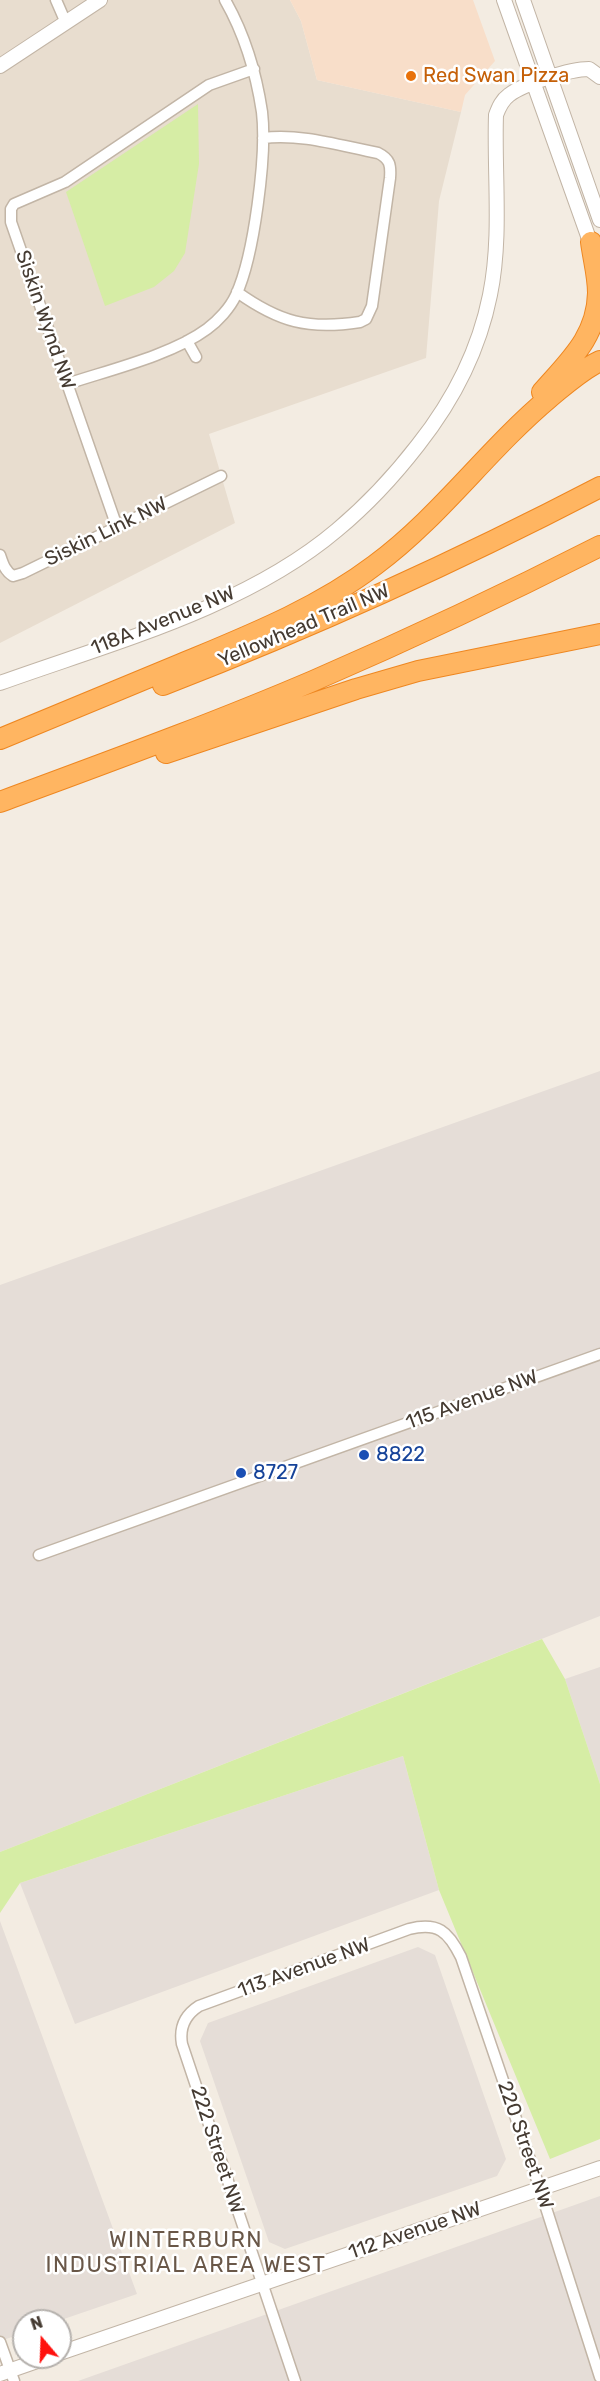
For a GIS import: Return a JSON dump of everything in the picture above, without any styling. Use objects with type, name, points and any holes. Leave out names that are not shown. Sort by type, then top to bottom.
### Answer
[{"type":"highway","points":[[498,445],[591,333],[598,290],[591,242]]},
{"type":"highway","points":[[0,739],[218,648],[293,615],[337,591],[376,565],[407,538],[498,445],[557,391],[600,361]]},
{"type":"highway","name":"Yellowhead Trail NW","points":[[0,745],[119,702],[273,641],[417,577],[600,487]]},
{"type":"highway","points":[[0,802],[113,760],[311,681],[519,586],[600,546]]},
{"type":"highway","points":[[0,802],[87,780],[356,689],[418,671],[598,634]]},
{"type":"street","points":[[56,0],[66,23]]},
{"type":"street","points":[[0,66],[100,0]]},
{"type":"street","points":[[68,384],[187,341],[207,329],[237,292],[246,267],[257,202],[263,138],[262,115],[254,69],[246,44],[225,0]]},
{"type":"street","points":[[504,0],[600,269]]},
{"type":"street","points":[[523,0],[600,220]]},
{"type":"street","name":"Siskin Wynd NW","points":[[117,527],[11,222],[11,209],[14,204],[65,182],[209,85],[254,69]]},
{"type":"street","name":"118A Avenue NW","points":[[0,683],[200,611],[261,580],[335,532],[366,504],[403,464],[452,396],[481,330],[490,297],[495,262],[496,115],[501,102],[509,94],[534,83],[580,69],[589,69],[600,77]]},
{"type":"street","points":[[237,292],[266,311],[297,323],[314,325],[360,322],[366,319],[372,306],[390,178],[390,163],[386,157],[378,153],[306,139],[278,136],[263,138]]},
{"type":"street","points":[[187,341],[196,357]]},
{"type":"street","name":"Siskin Link NW","points":[[0,555],[7,571],[13,576],[18,575],[221,476]]},
{"type":"street","name":"115 Avenue NW","points":[[39,1555],[600,1354]]},
{"type":"street","name":"113 Avenue NW","points":[[184,2021],[189,2013],[200,2006],[409,1929],[430,1926]]},
{"type":"street","name":"220 Street NW","points":[[430,1926],[447,1935],[461,1957],[540,2189],[600,2377]]},
{"type":"street","name":"222 Street NW","points":[[184,2021],[182,2044],[295,2381]]},
{"type":"street","name":"112 Avenue NW","points":[[72,2349],[600,2168]]},
{"type":"street","points":[[0,2342],[8,2375]]},
{"type":"shaded area","points":[[0,0],[290,0],[301,21],[317,80],[461,112],[439,201],[426,358],[209,434],[235,523],[0,643]]},
{"type":"shaded area","points":[[290,0],[473,0],[495,61],[465,95],[461,112],[317,80],[301,21]]},
{"type":"shaded area","points":[[600,1071],[600,1616],[0,1852],[0,1285]]},
{"type":"shaded area","points":[[600,1667],[600,1784],[565,1679]]},
{"type":"shaded area","points":[[403,1756],[439,1890],[75,2024],[20,1883]]},
{"type":"shaded area","points":[[0,1921],[137,2294],[72,2316],[72,2309],[12,2309],[12,2337],[0,2341]]},
{"type":"shaded area","points":[[418,1947],[435,1955],[506,2159],[497,2176],[285,2249],[269,2242],[200,2041],[208,2023]]},
{"type":"shaded area","points":[[600,2196],[600,2381],[78,2381]]},
{"type":"green space","points":[[198,104],[199,164],[185,253],[174,271],[154,287],[105,306],[66,192]]},
{"type":"green space","points":[[542,1639],[565,1679],[600,1784],[600,2139],[550,2159],[439,1890],[403,1756],[20,1883],[0,1913],[0,1852]]},
{"type":"place","name":"Red Swan Pizza","points":[[411,76]]},
{"type":"place","name":"8822","points":[[364,1455]]},
{"type":"place","name":"8727","points":[[241,1473]]},
{"type":"district","name":"WINTERBURN INDUSTRIAL AREA WEST","points":[[186,2254]]}]
